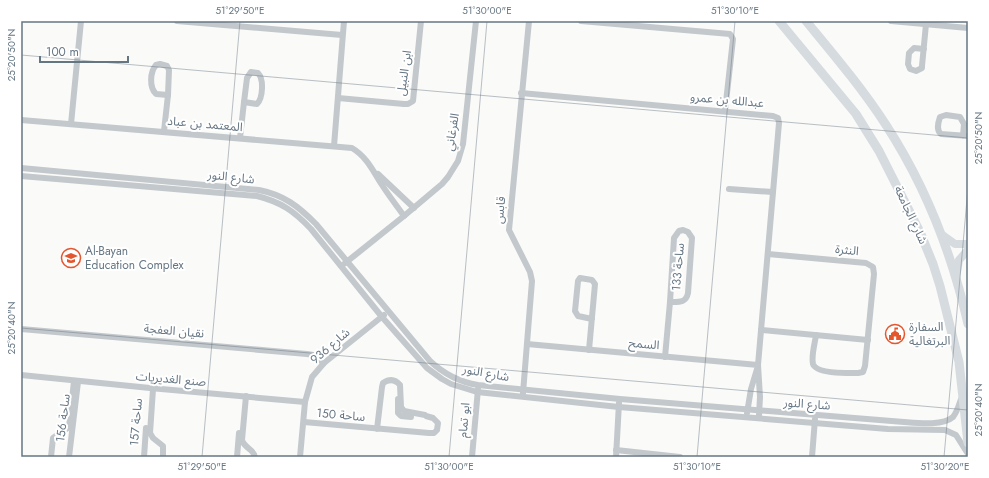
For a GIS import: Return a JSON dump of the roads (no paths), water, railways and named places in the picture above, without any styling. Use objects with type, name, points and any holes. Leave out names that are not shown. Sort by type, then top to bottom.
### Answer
[{"type":"main road","name":"شارع الجامعة","points":[[779,21],[860,120],[886,165],[917,225],[933,264],[940,286],[959,362],[968,443]]},
{"type":"main road","name":"شارع الجامعة","points":[[806,21],[856,82],[886,125],[913,170],[941,234],[956,278],[968,324]]},
{"type":"street","points":[[71,124],[81,21]]},
{"type":"street","points":[[177,21],[342,35]]},
{"type":"street","points":[[334,146],[344,21]]},
{"type":"street","name":"ابن النبيل","points":[[338,98],[404,104],[408,104],[413,101],[421,21]]},
{"type":"street","name":"الفرغاني","points":[[341,266],[434,192],[448,177],[458,161],[461,153],[464,131],[476,21]]},
{"type":"street","name":"قابس","points":[[523,393],[532,282],[530,272],[509,230],[529,21]]},
{"type":"street","points":[[581,21],[641,24],[730,34],[733,39],[725,111]]},
{"type":"street","points":[[891,21],[968,28]]},
{"type":"street","points":[[924,49],[926,24]]},
{"type":"street","points":[[164,131],[168,95],[170,70],[164,64],[156,65],[152,72],[152,89],[156,94],[168,95]]},
{"type":"street","points":[[240,138],[244,102],[247,78],[248,75],[255,72],[258,73],[262,79],[260,100],[257,104],[244,102]]},
{"type":"street","name":"عبدالله بن عمرو","points":[[522,93],[725,111],[773,116],[778,118],[779,123],[758,365],[760,397],[758,418]]},
{"type":"street","points":[[940,117],[960,117],[964,124],[966,136],[940,133],[938,130],[940,117]]},
{"type":"street","name":"المعتمد بن عباد","points":[[21,120],[352,148],[358,151],[376,173],[414,208]]},
{"type":"street","name":"شارع النور","points":[[21,168],[259,190],[284,198],[304,212],[316,224],[424,355],[452,378],[468,383],[478,389]]},
{"type":"street","name":"المعتمد بن عباد","points":[[376,173],[381,183],[404,216]]},
{"type":"street","name":"شارع النور","points":[[21,176],[257,196],[271,200],[291,210],[300,217],[382,317],[423,363],[434,374],[451,384],[478,389],[523,393],[620,399],[759,411],[893,429],[949,431],[958,438],[968,454]]},
{"type":"street","points":[[135,186],[136,179]]},
{"type":"street","points":[[729,189],[773,192]]},
{"type":"street","name":"ساحة 133","points":[[665,357],[674,238],[679,231],[683,230],[688,232],[692,238],[688,293],[687,298],[683,302],[670,302]]},
{"type":"street","points":[[941,234],[955,244],[968,244]]},
{"type":"street","points":[[956,278],[959,260],[968,250]]},
{"type":"street","name":"النثرة","points":[[768,254],[870,264],[873,267],[874,274],[868,340],[863,372],[824,371],[818,369],[813,364],[816,335]]},
{"type":"street","points":[[589,350],[592,319],[594,282],[591,279],[580,278],[578,281],[575,311],[578,316],[592,319]]},
{"type":"street","name":"شارع 936","points":[[300,457],[305,402],[312,377],[324,363],[389,312]]},
{"type":"street","name":"نقيان العفجة","points":[[21,329],[307,354],[313,355],[324,363]]},
{"type":"street","points":[[761,330],[868,340]]},
{"type":"street","name":"السمح","points":[[527,344],[758,365]]},
{"type":"street","name":"عبدالله بن عمرو","points":[[747,417],[751,389],[758,365]]},
{"type":"street","name":"صنع الغديريات","points":[[21,375],[152,389],[305,402]]},
{"type":"street","name":"صنع الغديريات","points":[[21,379],[34,377]]},
{"type":"street","name":"ساحة 150","points":[[304,422],[377,429],[434,433],[437,430],[438,423],[433,418],[426,416],[425,418],[399,415],[397,407],[400,385],[394,380],[390,380],[383,383],[377,429]]},
{"type":"street","name":"ساحة 156","points":[[51,457],[53,438],[67,429],[69,424],[76,381]]},
{"type":"street","name":"ساحة 156","points":[[69,457],[76,381]]},
{"type":"street","name":"ساحة 157","points":[[152,389],[150,434],[163,448],[163,457]]},
{"type":"street","name":"ساحة 157","points":[[144,457],[152,389]]},
{"type":"street","name":"ابو تمام","points":[[472,457],[478,389]]},
{"type":"street","name":"شارع النور","points":[[523,393],[619,407],[758,418],[942,422],[947,421],[954,416],[963,393]]},
{"type":"street","points":[[244,396],[242,440],[247,448],[253,452],[255,457]]},
{"type":"street","points":[[237,456],[244,396]]},
{"type":"street","points":[[620,399],[616,454],[680,457]]},
{"type":"street","points":[[812,457],[815,419]]},
{"type":"street","points":[[61,432],[67,435],[71,440]]},
{"type":"street","points":[[145,445],[155,440]]},
{"type":"street","points":[[237,456],[240,451],[247,448]]},
{"type":"place","name":"Al-Bayan Education Complex","points":[[71,258]]},
{"type":"place","name":"السفارة البرتغالية","points":[[895,334]]}]
